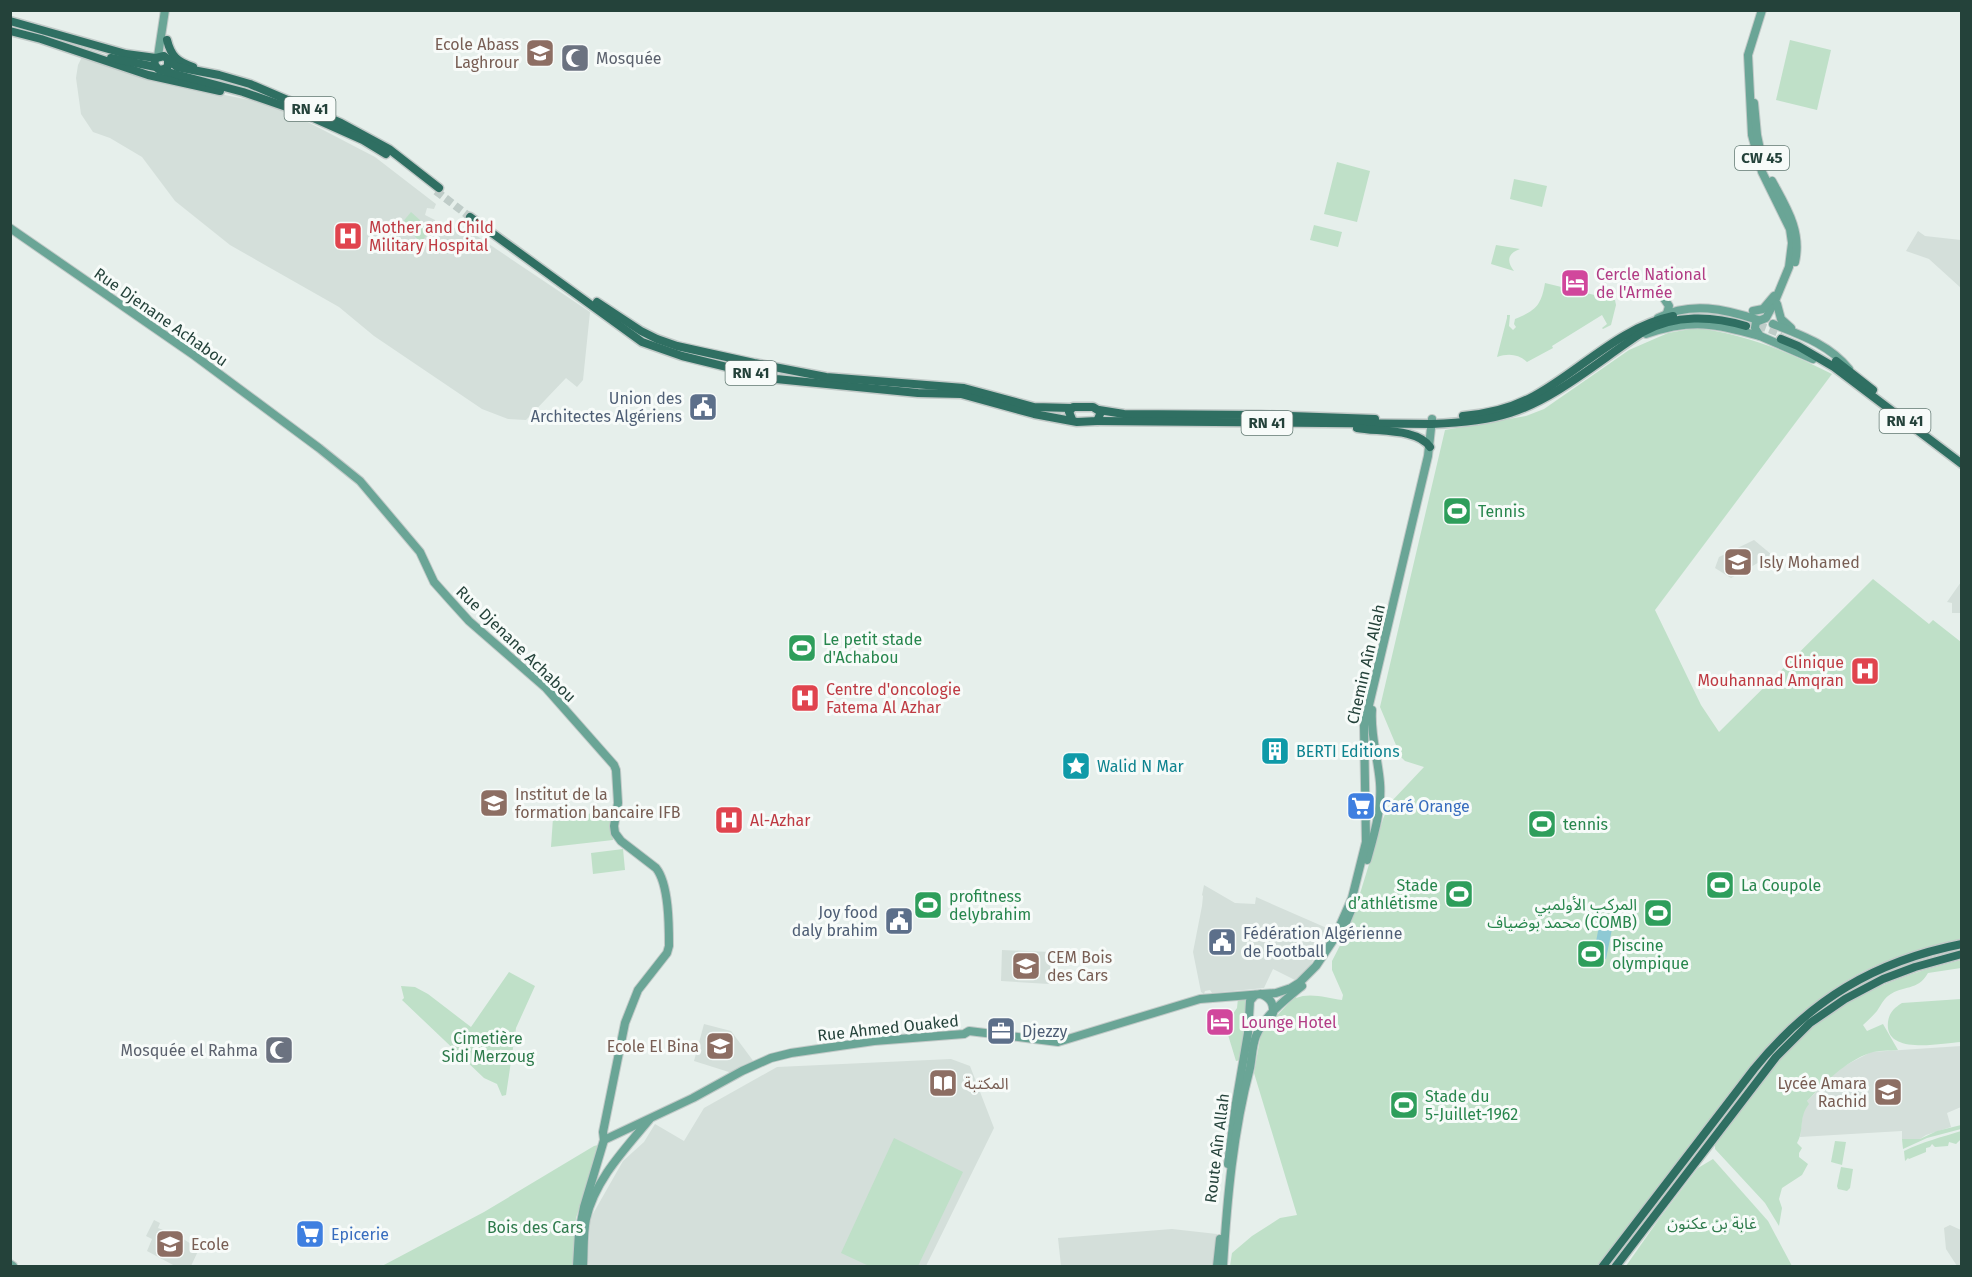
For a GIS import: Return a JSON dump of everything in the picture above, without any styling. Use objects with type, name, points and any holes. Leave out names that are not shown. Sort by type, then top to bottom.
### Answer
[{"type":"highway","name":"RN 41","points":[[10,21],[126,54],[161,61],[185,70],[219,75],[250,84],[302,105],[375,140],[438,190],[381,150],[298,111],[229,88],[161,61],[90,54],[10,31]]},
{"type":"highway","points":[[167,40],[176,60],[219,75]]},
{"type":"highway","points":[[90,54],[148,75],[258,98]]},
{"type":"highway","name":"RN 41","points":[[1071,408],[1034,407],[964,388],[813,375],[677,345],[641,331],[471,215],[642,342],[682,356],[789,381],[918,393],[960,394],[1034,414],[1072,419]]},
{"type":"highway","name":"RN 41","points":[[1097,421],[1339,424],[1435,422],[1480,420],[1509,413],[1531,404],[1655,326],[1682,320],[1710,319],[1747,324],[1723,315],[1700,313],[1655,320],[1628,334],[1560,380],[1519,403],[1482,414],[1435,422],[1124,414],[1099,410]]},
{"type":"highway","name":"RN 41","points":[[1782,336],[1851,376],[1962,457]]},
{"type":"highway","points":[[739,371],[738,365],[741,364],[798,375],[813,375]]},
{"type":"highway","name":"RN 41","points":[[1851,376],[1962,464]]},
{"type":"highway","points":[[1087,406],[1099,410],[1101,415],[1097,421],[1089,423],[1072,419],[1069,415],[1071,408],[1087,406]]},
{"type":"highway","points":[[1339,424],[1414,435],[1430,447]]},
{"type":"highway","points":[[1603,1266],[1740,1087],[1776,1043],[1797,1022],[1836,993],[1878,969],[1962,944]]},
{"type":"highway","points":[[1616,1266],[1772,1062],[1810,1023],[1835,1005],[1876,983],[1916,967],[1962,954]]},
{"type":"main road","points":[[161,61],[167,40],[166,10]]},
{"type":"main road","points":[[161,61],[166,10]]},
{"type":"main road","points":[[1751,53],[1762,10]]},
{"type":"main road","name":"CW 45","points":[[1767,10],[1751,53],[1753,119],[1762,158],[1792,220],[1797,238],[1795,263],[1778,300]]},
{"type":"main road","points":[[1753,119],[1758,160],[1791,235],[1791,255],[1767,321]]},
{"type":"main road","name":"Rue Djenane Achabou","points":[[10,228],[195,356],[312,442],[360,481],[420,552],[434,582],[469,621],[546,688],[614,765],[618,803],[615,833],[621,841],[657,869],[660,874],[664,890],[669,946],[638,990],[625,1023],[603,1132],[607,1140],[584,1207],[579,1232],[577,1266]]},
{"type":"main road","points":[[1753,311],[1763,309],[1782,285]]},
{"type":"main road","points":[[1663,297],[1669,306],[1667,313]]},
{"type":"main road","points":[[1767,321],[1773,332],[1768,336],[1762,336],[1755,328],[1767,321],[1778,300]]},
{"type":"main road","points":[[1778,300],[1781,319],[1802,335]]},
{"type":"main road","points":[[1655,320],[1683,308],[1705,308],[1767,321],[1827,348],[1838,356],[1851,376]]},
{"type":"main road","points":[[1633,338],[1655,331],[1701,323],[1730,327],[1762,336],[1851,376]]},
{"type":"main road","name":"Chemin Aîn Allah","points":[[1276,993],[1299,983],[1318,968],[1352,898],[1366,842],[1368,727],[1435,422]]},
{"type":"main road","name":"Chemin Aîn Allah","points":[[1252,1035],[1318,968],[1335,947],[1352,910],[1377,824],[1380,800],[1380,784],[1368,727],[1420,512],[1435,422]]},
{"type":"main road","points":[[1366,824],[1377,824]]},
{"type":"main road","name":"Rue Ahmed Ouaked","points":[[607,1140],[762,1062],[792,1053],[874,1041],[964,1034],[969,1031],[1058,1042],[1200,999],[1276,993]]},
{"type":"main road","points":[[1252,1035],[1249,1022],[1253,996],[1271,1001],[1273,1013]]},
{"type":"main road","points":[[1249,1022],[1256,1027],[1265,1023]]},
{"type":"main road","name":"Route Aîn Allah","points":[[1217,1266],[1236,1103],[1252,1035]]},
{"type":"main road","name":"Route Aîn Allah","points":[[1222,1266],[1231,1178],[1252,1035]]},
{"type":"main road","points":[[583,1266],[587,1218],[597,1190],[620,1153],[650,1119]]},
{"type":"main road","points":[[607,1140],[621,1142],[620,1153],[613,1157],[607,1155],[607,1140]]},
{"type":"shaded area","name":"Mother and Child Military Hospital","points":[[82,57],[200,90],[260,102],[302,119],[375,157],[436,204],[434,209],[427,208],[425,215],[435,220],[435,223],[468,230],[590,312],[583,380],[577,387],[566,378],[526,420],[508,419],[482,409],[374,336],[339,307],[230,245],[175,201],[142,157],[110,138],[93,132],[81,114],[76,78]]},
{"type":"shaded area","points":[[1918,231],[1925,236],[1961,240],[1961,288],[1929,259],[1906,251]]},
{"type":"shaded area","name":"Isly Mohamed","points":[[1754,540],[1772,555],[1731,578],[1715,568],[1719,557]]},
{"type":"shaded area","points":[[1961,582],[1961,613],[1952,613],[1952,603],[1947,602]]},
{"type":"shaded area","points":[[1204,885],[1235,903],[1255,904],[1256,897],[1329,929],[1308,970],[1295,980],[1273,969],[1264,988],[1212,993],[1210,990],[1205,991],[1204,994],[1201,992],[1193,952]]},
{"type":"shaded area","name":"CEM Bois des Cars","points":[[1002,950],[1051,952],[1049,984],[1001,981]]},
{"type":"shaded area","name":"Ecole El Bina","points":[[704,1024],[731,1031],[754,1062],[732,1073],[694,1061]]},
{"type":"shaded area","name":"Lycée Amara Rachid","points":[[1961,1046],[1961,1107],[1947,1113],[1951,1127],[1920,1139],[1902,1139],[1902,1131],[1800,1137],[1803,1112],[1807,1101],[1838,1070],[1848,1064],[1871,1052]]},
{"type":"shaded area","points":[[951,1059],[970,1066],[994,1128],[926,1266],[588,1266],[590,1219],[623,1161],[644,1142],[655,1124],[684,1141],[704,1108],[777,1067]]},
{"type":"shaded area","name":"Ecole","points":[[154,1220],[160,1223],[158,1228],[177,1235],[199,1249],[191,1266],[175,1266],[147,1251],[152,1239],[146,1236]]},
{"type":"shaded area","points":[[1950,1225],[1961,1230],[1961,1266],[1957,1266],[1946,1249],[1944,1228]]},
{"type":"shaded area","points":[[1172,1229],[1217,1234],[1215,1266],[1061,1266],[1058,1238]]},
{"type":"green space","points":[[1790,40],[1831,50],[1817,110],[1776,100]]},
{"type":"green space","points":[[1337,162],[1370,171],[1357,222],[1324,214]]},
{"type":"green space","points":[[1514,179],[1547,186],[1542,207],[1510,199]]},
{"type":"green space","points":[[411,212],[431,230],[421,242],[401,224]]},
{"type":"green space","points":[[1314,225],[1342,232],[1338,247],[1310,240]]},
{"type":"green space","points":[[1496,245],[1520,249],[1511,255],[1509,261],[1514,271],[1491,264]]},
{"type":"green space","points":[[1545,283],[1615,300],[1611,325],[1602,328],[1607,324],[1602,315],[1552,346],[1553,348],[1527,362],[1513,355],[1497,357],[1507,315],[1510,315],[1509,326],[1513,330],[1516,327],[1515,319],[1533,310],[1539,302]]},
{"type":"green space","name":"المركب الأولمبي محمد بوضياف (COMB)","points":[[1696,328],[1749,339],[1800,358],[1832,374],[1655,610],[1701,705],[1719,732],[1873,579],[1929,624],[1933,620],[1961,642],[1961,940],[1874,966],[1837,987],[1815,1003],[1756,1062],[1599,1266],[1230,1266],[1232,1253],[1252,1236],[1280,1218],[1297,1215],[1254,1073],[1261,1033],[1297,994],[1296,998],[1313,995],[1342,1000],[1343,995],[1332,970],[1332,961],[1350,926],[1390,803],[1424,767],[1405,761],[1401,757],[1380,707],[1445,430],[1526,416],[1544,409],[1629,350],[1668,333]]},
{"type":"green space","points":[[611,811],[613,840],[551,847],[553,818]]},
{"type":"green space","points":[[623,849],[625,870],[593,874],[591,853]]},
{"type":"green space","points":[[1961,960],[1961,968],[1928,973],[1919,983],[1894,992],[1883,1001],[1863,1025],[1867,1031],[1883,1024],[1898,1050],[1873,1052],[1852,1062],[1836,1073],[1807,1101],[1809,1104],[1804,1114],[1797,1143],[1802,1148],[1799,1157],[1808,1164],[1802,1175],[1782,1188],[1779,1199],[1782,1208],[1779,1226],[1765,1203],[1715,1149],[1715,1143],[1783,1056],[1821,1020],[1842,1006],[1888,983]]},
{"type":"green space","name":"Cimetière Sidi Merzoug","points":[[509,972],[535,986],[516,1028],[506,1095],[502,1096],[497,1084],[484,1078],[402,1000],[404,998],[401,986],[415,987],[428,994],[471,1027]]},
{"type":"green space","points":[[1238,998],[1246,998],[1246,1019],[1241,1060],[1236,1061],[1225,1025],[1237,1008]]},
{"type":"green space","points":[[1961,999],[1961,1042],[1928,1045],[1904,1044],[1895,1040],[1889,1033],[1889,1016],[1902,1003]]},
{"type":"green space","points":[[1961,1125],[1961,1129],[1927,1138],[1903,1149],[1902,1139],[1920,1139],[1937,1131]]},
{"type":"green space","points":[[1961,1131],[1961,1139],[1956,1144],[1949,1142],[1948,1146],[1935,1147],[1932,1144],[1926,1148],[1926,1152],[1905,1161],[1904,1151]]},
{"type":"green space","points":[[894,1138],[963,1172],[918,1266],[869,1266],[841,1253]]},
{"type":"green space","points":[[1835,1141],[1846,1142],[1842,1165],[1831,1162]]},
{"type":"green space","name":"Bois des Cars","points":[[598,1145],[599,1148],[576,1218],[573,1266],[382,1266],[484,1212]]},
{"type":"green space","name":"غابة بن عكنون","points":[[1713,1159],[1768,1221],[1792,1266],[1626,1266],[1698,1168]]},
{"type":"green space","points":[[1841,1167],[1853,1169],[1850,1188],[1847,1191],[1838,1189],[1837,1186]]},
{"type":"water","points":[[1599,926],[1612,929],[1606,959],[1593,957]]},
{"type":"tunnel","points":[[436,191],[470,217]]},
{"type":"tunnel","points":[[1747,321],[1782,334]]},
{"type":"place","name":"Ecole Abass Laghrour","points":[[540,53]]},
{"type":"place","name":"Mosquée","points":[[575,58]]},
{"type":"place","name":"Mother and Child Military Hospital","points":[[348,236]]},
{"type":"place","name":"Cercle National de l'Armée","points":[[1575,283]]},
{"type":"place","name":"Union des Architectes Algériens","points":[[703,407]]},
{"type":"place","name":"Tennis","points":[[1457,511]]},
{"type":"place","name":"Isly Mohamed","points":[[1738,562]]},
{"type":"place","name":"Le petit stade d'Achabou","points":[[802,648]]},
{"type":"place","name":"Clinique Mouhannad Amqran","points":[[1865,671]]},
{"type":"place","name":"Centre d'oncologie Fatema Al Azhar","points":[[805,698]]},
{"type":"place","name":"BERTI Editions","points":[[1275,751]]},
{"type":"place","name":"Walid N Mar","points":[[1076,766]]},
{"type":"place","name":"Institut de la formation bancaire IFB","points":[[494,803]]},
{"type":"place","name":"Caré Orange","points":[[1361,806]]},
{"type":"place","name":"Al-Azhar","points":[[729,820]]},
{"type":"place","name":"tennis","points":[[1542,824]]},
{"type":"place","name":"La Coupole","points":[[1720,885]]},
{"type":"place","name":"Stade d’athlétisme","points":[[1459,894]]},
{"type":"place","name":"profitness delybrahim","points":[[928,905]]},
{"type":"place","name":"المركب الأولمبي محمد بوضياف (COMB)","points":[[1658,913]]},
{"type":"place","name":"Joy food daly brahim","points":[[899,921]]},
{"type":"place","name":"Fédération Algérienne de Football","points":[[1222,942]]},
{"type":"place","name":"Piscine olympique","points":[[1591,954]]},
{"type":"place","name":"CEM Bois des Cars","points":[[1026,966]]},
{"type":"place","name":"Lounge Hotel","points":[[1220,1022]]},
{"type":"place","name":"Djezzy","points":[[1001,1031]]},
{"type":"place","name":"Ecole El Bina","points":[[720,1046]]},
{"type":"place","name":"Mosquée el Rahma","points":[[279,1050]]},
{"type":"place","name":"المكتبة","points":[[943,1083]]},
{"type":"place","name":"Lycée Amara Rachid","points":[[1888,1092]]},
{"type":"place","name":"Stade du 5-Juillet-1962","points":[[1404,1105]]},
{"type":"place","name":"Epicerie","points":[[310,1234]]},
{"type":"place","name":"Ecole","points":[[170,1244]]}]
